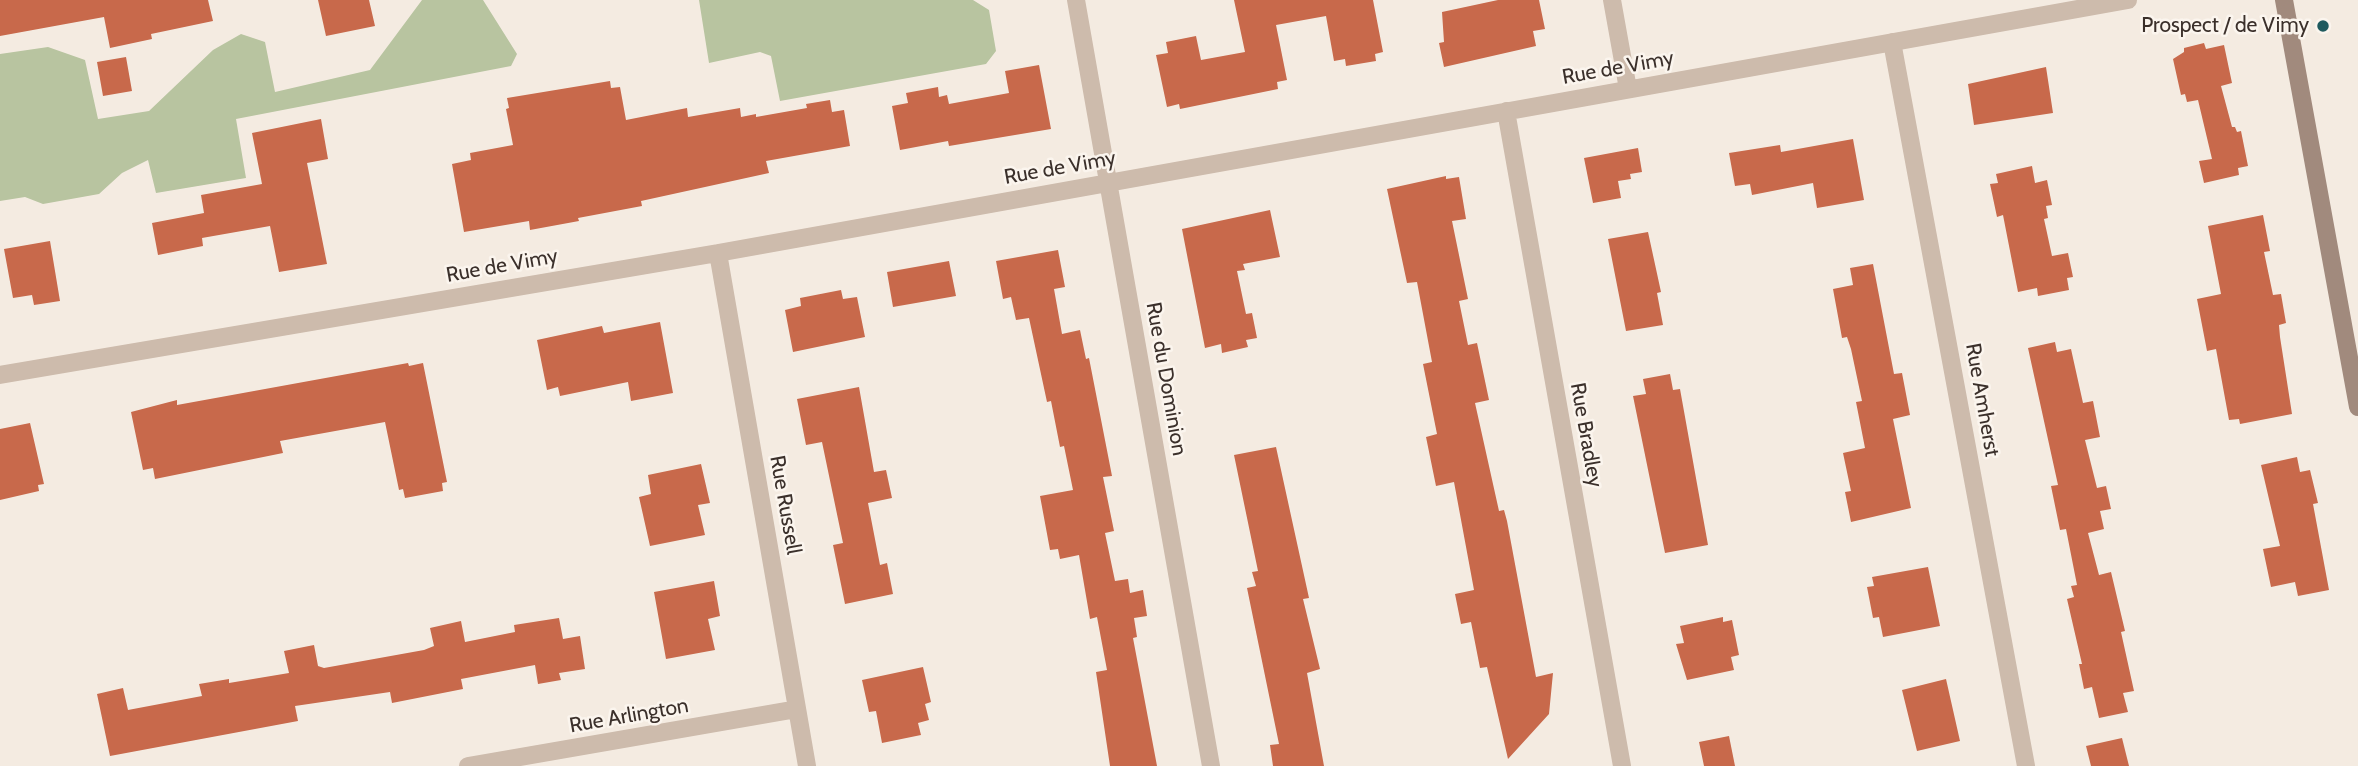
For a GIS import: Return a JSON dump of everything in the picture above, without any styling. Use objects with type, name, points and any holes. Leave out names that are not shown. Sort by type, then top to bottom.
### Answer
[{"type":"street","name":"Rue du Dominion","points":[[1076,0],[1211,766]]},
{"type":"street","points":[[1612,0],[1628,89]]},
{"type":"street","name":"Rue de Vimy","points":[[0,375],[718,253],[2128,0]]},
{"type":"street","points":[[2284,0],[2358,407]]},
{"type":"street","name":"Rue Amherst","points":[[1892,42],[2026,766]]},
{"type":"street","name":"Rue Bradley","points":[[1506,111],[1622,766]]},
{"type":"street","name":"Rue Russell","points":[[718,253],[807,766]]},
{"type":"street","name":"Rue Arlington","points":[[468,766],[797,709]]},
{"type":"green space","points":[[422,0],[483,0],[517,54],[511,66],[236,119],[246,178],[156,193],[148,160],[122,173],[99,194],[43,204],[25,197],[0,201],[0,54],[48,47],[85,60],[98,119],[149,111],[213,50],[241,34],[265,42],[275,92],[370,70]]},
{"type":"green space","points":[[699,0],[973,0],[989,10],[996,51],[986,64],[780,101],[771,56],[760,52],[709,63]]},
{"type":"building","points":[[0,0],[208,0],[213,21],[151,34],[152,39],[110,48],[104,17],[0,36]]},
{"type":"building","points":[[318,0],[369,0],[375,26],[326,36]]},
{"type":"building","points":[[1234,0],[1373,0],[1383,52],[1375,54],[1376,61],[1346,66],[1345,59],[1334,61],[1326,16],[1276,25],[1287,80],[1277,82],[1278,89],[1180,109],[1179,104],[1167,107],[1156,55],[1168,53],[1166,42],[1196,36],[1201,60],[1245,52]]},
{"type":"building","points":[[1498,0],[1539,0],[1545,29],[1533,31],[1536,46],[1444,67],[1439,43],[1444,42],[1442,12]]},
{"type":"building","points":[[2204,43],[2206,49],[2224,45],[2232,83],[2221,86],[2232,127],[2235,127],[2237,132],[2241,131],[2248,166],[2238,168],[2239,175],[2204,183],[2199,161],[2212,159],[2198,100],[2187,102],[2185,94],[2181,95],[2173,59],[2184,52],[2184,48]]},
{"type":"building","points":[[126,57],[132,91],[103,96],[97,62]]},
{"type":"building","points":[[1039,65],[1051,129],[949,146],[948,141],[900,150],[892,106],[908,103],[906,93],[938,87],[939,97],[947,95],[949,104],[1009,93],[1005,71]]},
{"type":"building","points":[[2046,67],[2053,113],[1974,125],[1968,84]]},
{"type":"building","points":[[610,81],[611,88],[620,87],[626,120],[687,108],[688,117],[740,108],[741,117],[756,114],[756,117],[807,108],[806,104],[830,100],[832,112],[844,110],[850,146],[766,161],[769,173],[641,201],[642,206],[578,218],[579,221],[530,230],[529,221],[464,232],[452,164],[471,160],[470,153],[513,145],[506,109],[509,108],[507,98]]},
{"type":"building","points":[[321,119],[328,159],[307,163],[327,264],[279,272],[270,226],[202,238],[203,246],[158,255],[152,223],[204,213],[201,195],[262,184],[252,133]]},
{"type":"building","points":[[1853,139],[1864,200],[1817,208],[1813,183],[1752,195],[1750,184],[1735,186],[1729,153],[1780,145],[1781,152]]},
{"type":"building","points":[[1638,148],[1642,172],[1630,174],[1631,179],[1618,181],[1621,198],[1593,203],[1584,158]]},
{"type":"building","points":[[2032,166],[2035,183],[2047,180],[2052,205],[2046,206],[2048,218],[2044,219],[2052,256],[2068,253],[2073,277],[2067,278],[2069,290],[2038,296],[2037,288],[2018,292],[2003,215],[1997,217],[1990,184],[1998,183],[1996,174]]},
{"type":"building","points":[[1446,176],[1446,179],[1459,177],[1466,219],[1452,221],[1468,299],[1459,301],[1468,345],[1477,343],[1489,400],[1475,403],[1499,511],[1504,510],[1507,521],[1536,677],[1553,673],[1549,714],[1508,759],[1487,667],[1480,668],[1471,622],[1461,624],[1455,594],[1474,590],[1454,482],[1436,486],[1426,437],[1437,434],[1423,364],[1432,362],[1417,282],[1407,283],[1387,189]]},
{"type":"building","points":[[1270,210],[1280,257],[1243,264],[1245,270],[1237,271],[1246,314],[1252,313],[1257,338],[1246,340],[1248,347],[1222,353],[1221,344],[1205,348],[1182,229]]},
{"type":"building","points":[[2263,215],[2270,251],[2264,252],[2273,295],[2281,294],[2286,323],[2279,325],[2292,414],[2240,424],[2239,419],[2229,420],[2216,349],[2207,351],[2197,299],[2221,294],[2208,226]]},
{"type":"building","points":[[1648,232],[1661,292],[1657,293],[1663,325],[1626,331],[1608,239]]},
{"type":"building","points":[[50,241],[60,301],[34,305],[32,295],[13,298],[4,249]]},
{"type":"building","points":[[1058,250],[1065,287],[1054,289],[1062,334],[1080,330],[1086,359],[1089,358],[1112,476],[1103,477],[1114,531],[1105,533],[1115,581],[1128,579],[1130,593],[1143,590],[1147,616],[1134,618],[1137,637],[1133,638],[1157,766],[1110,766],[1096,672],[1107,670],[1097,617],[1090,619],[1079,555],[1060,559],[1058,549],[1050,550],[1040,496],[1073,490],[1064,446],[1060,447],[1051,401],[1047,402],[1029,318],[1016,320],[1011,297],[1003,299],[996,261]]},
{"type":"building","points":[[949,261],[956,296],[893,307],[887,272]]},
{"type":"building","points":[[1873,264],[1894,374],[1902,373],[1910,415],[1893,419],[1911,508],[1851,522],[1845,492],[1851,491],[1843,453],[1865,448],[1856,402],[1862,401],[1851,349],[1847,337],[1842,338],[1833,289],[1853,285],[1850,268]]},
{"type":"building","points":[[841,290],[843,299],[857,297],[865,337],[793,352],[785,310],[801,306],[800,298]]},
{"type":"building","points":[[660,322],[673,393],[631,401],[628,382],[560,396],[558,387],[547,390],[537,340],[602,326],[604,333]]},
{"type":"building","points":[[2055,342],[2057,352],[2071,349],[2083,403],[2093,401],[2100,437],[2085,440],[2097,488],[2106,486],[2111,509],[2100,511],[2104,529],[2088,533],[2099,575],[2111,572],[2125,631],[2121,632],[2134,691],[2123,693],[2128,712],[2099,718],[2092,687],[2084,689],[2079,664],[2082,664],[2067,599],[2074,597],[2071,586],[2077,585],[2066,529],[2060,530],[2051,486],[2058,485],[2028,348]]},
{"type":"building","points":[[408,363],[409,366],[423,363],[447,482],[442,483],[443,491],[405,498],[403,489],[399,490],[385,422],[280,441],[283,453],[155,479],[153,468],[143,470],[131,412],[177,400],[177,405]]},
{"type":"building","points":[[1670,374],[1673,390],[1680,389],[1708,545],[1665,553],[1633,396],[1646,394],[1643,379]]},
{"type":"building","points":[[859,387],[874,472],[886,470],[892,498],[868,503],[880,565],[887,563],[893,594],[845,604],[833,545],[843,543],[822,442],[806,445],[797,399]]},
{"type":"building","points":[[30,423],[44,484],[38,485],[39,491],[0,500],[0,429]]},
{"type":"building","points":[[1276,447],[1309,598],[1303,599],[1320,669],[1307,673],[1324,766],[1273,766],[1270,745],[1279,744],[1247,588],[1256,586],[1252,572],[1258,571],[1234,455]]},
{"type":"building","points":[[2297,457],[2300,472],[2310,470],[2318,503],[2313,504],[2329,590],[2298,596],[2295,582],[2271,587],[2263,549],[2280,546],[2261,465]]},
{"type":"building","points":[[701,464],[710,503],[698,505],[705,535],[650,546],[639,497],[651,494],[648,475]]},
{"type":"building","points":[[1928,567],[1940,626],[1883,637],[1879,617],[1873,618],[1867,587],[1874,586],[1872,577]]},
{"type":"building","points":[[714,581],[720,616],[708,619],[715,650],[666,659],[654,592]]},
{"type":"building","points":[[1723,617],[1723,622],[1732,620],[1739,655],[1731,657],[1734,670],[1687,680],[1676,644],[1684,643],[1680,626]]},
{"type":"building","points":[[559,618],[563,639],[580,636],[585,669],[559,673],[561,680],[538,684],[535,665],[461,679],[463,689],[392,703],[390,692],[295,706],[298,721],[110,756],[97,694],[123,688],[128,710],[202,696],[199,684],[229,679],[229,683],[289,673],[284,651],[314,645],[318,666],[324,668],[424,650],[434,646],[430,628],[461,621],[465,642],[515,632],[514,625]]},
{"type":"building","points":[[923,667],[931,702],[925,704],[929,720],[918,723],[921,735],[882,743],[876,711],[869,712],[862,680]]},
{"type":"building","points":[[1946,679],[1960,741],[1917,751],[1902,690]]},
{"type":"building","points":[[1729,736],[1735,766],[1704,766],[1699,742]]},
{"type":"building","points":[[2122,738],[2129,766],[2091,766],[2086,746]]},
{"type":"place","name":"Prospect / de Vimy","points":[[2323,26]]}]
